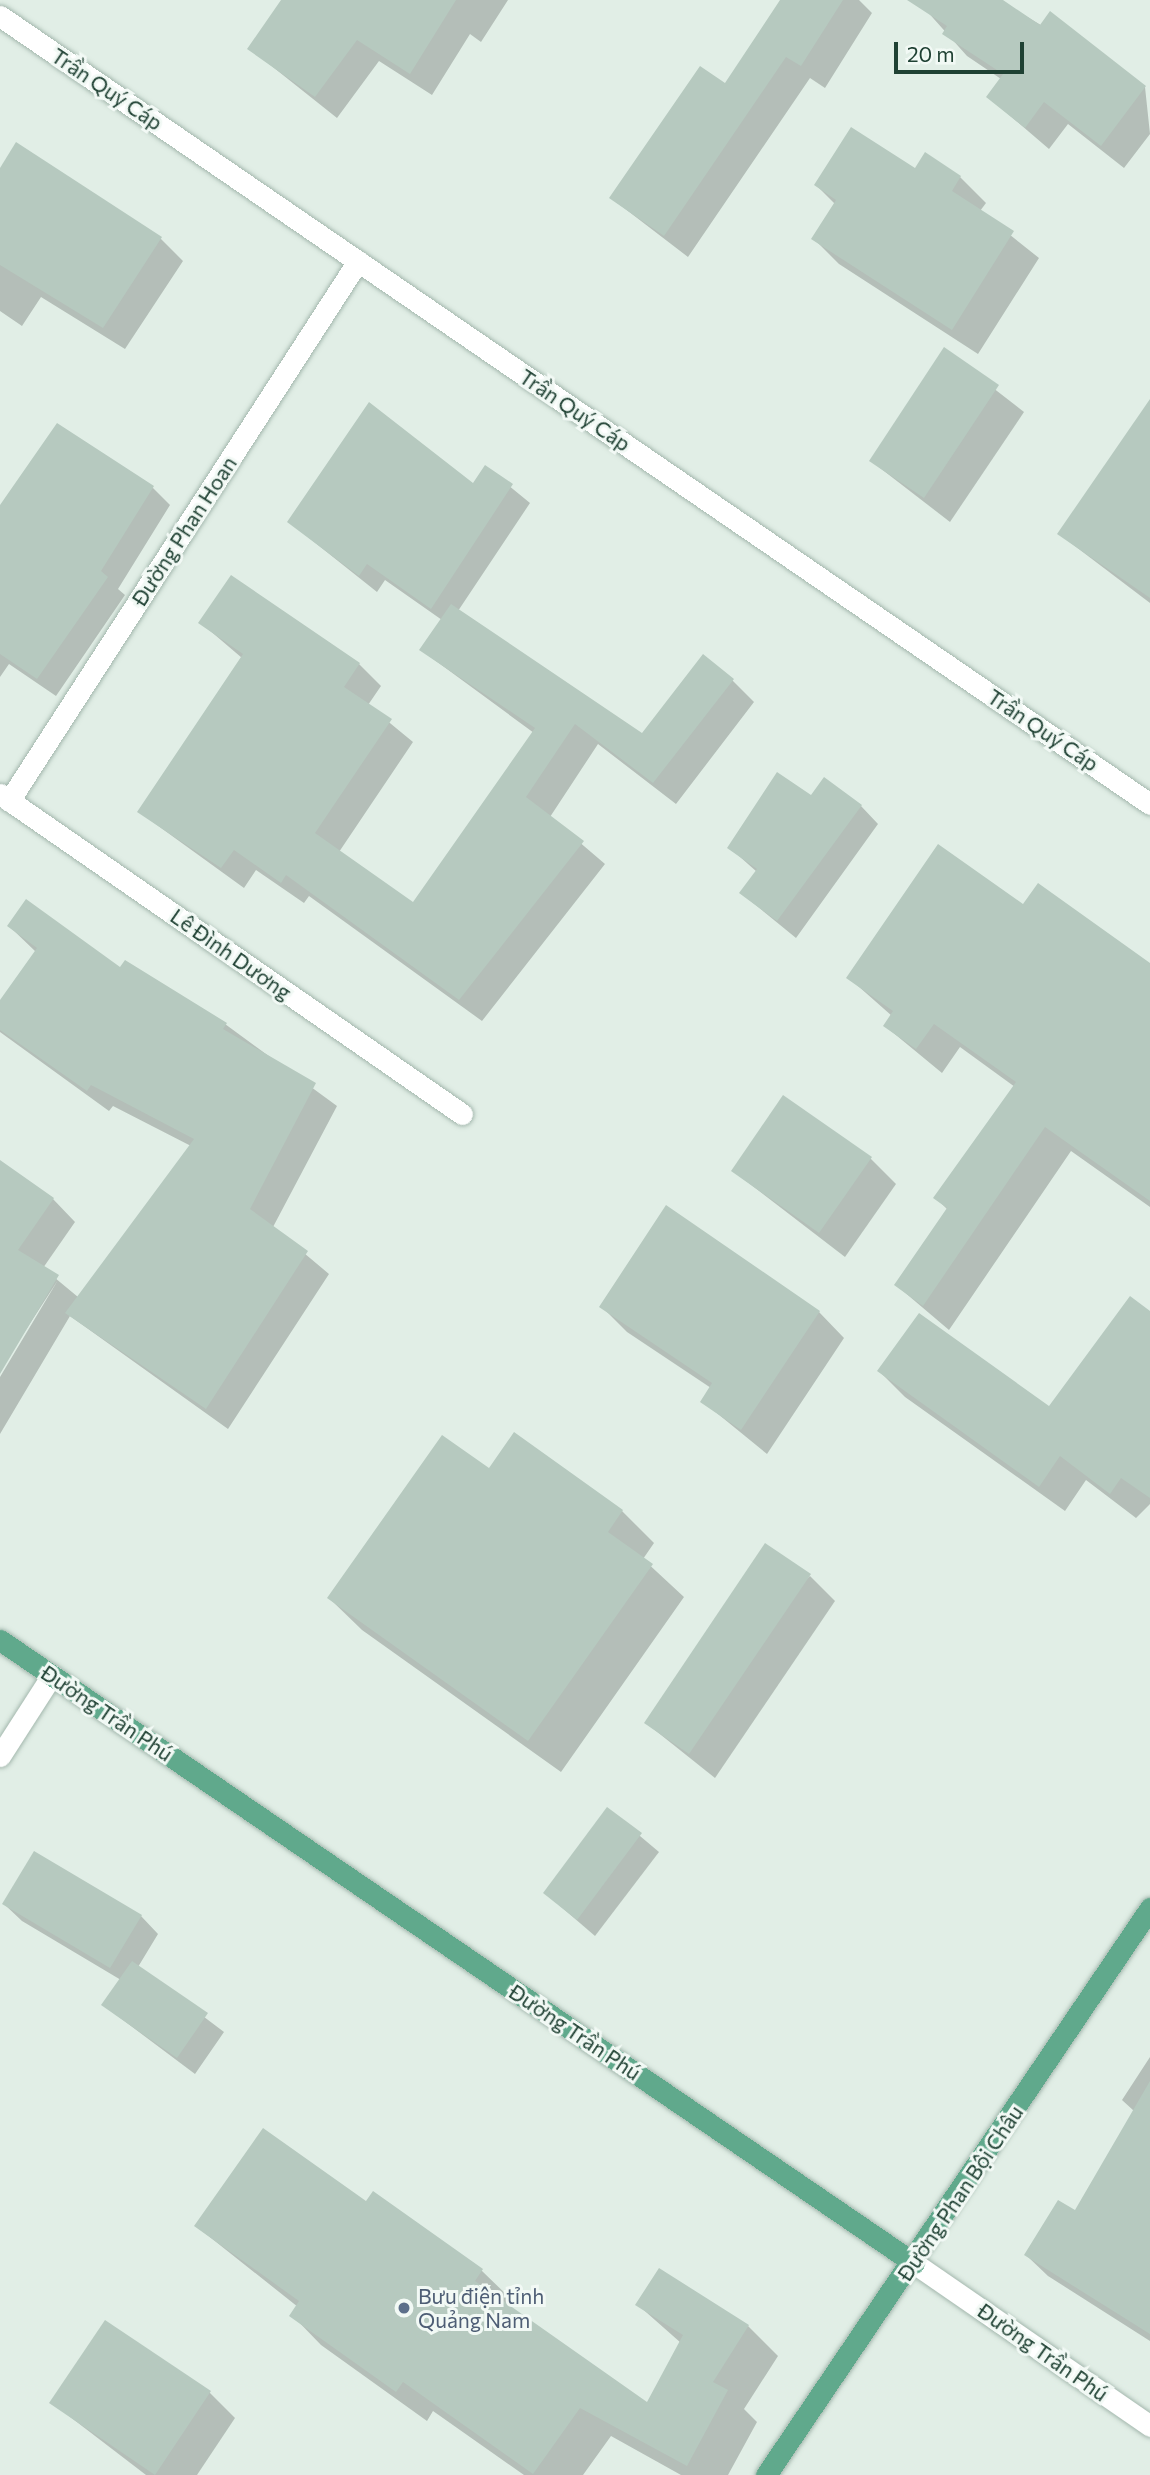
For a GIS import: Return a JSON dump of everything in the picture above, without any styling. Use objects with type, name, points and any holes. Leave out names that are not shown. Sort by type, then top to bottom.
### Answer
[{"type":"main road","name":"Đường Trần Phú","points":[[0,1640],[914,2263]]},
{"type":"main road","name":"Đường Phan Bội Châu","points":[[766,2475],[914,2263],[1150,1908]]},
{"type":"street","name":"Trần Quý Cáp","points":[[0,16],[1150,804]]},
{"type":"street","name":"Đường Phan Hoan","points":[[5,797],[358,261]]},
{"type":"street","name":"Lê Đình Dương","points":[[5,797],[462,1114]]},
{"type":"street","points":[[0,1756],[52,1675]]},
{"type":"street","name":"Đường Trần Phú","points":[[914,2263],[1150,2426]]},
{"type":"building","points":[[281,0],[456,0],[410,74],[357,40],[315,97],[247,49]]},
{"type":"building","points":[[780,0],[843,0],[801,66],[786,57],[664,236],[609,198],[700,66],[725,83]]},
{"type":"building","points":[[907,0],[1003,0],[1040,25],[1050,11],[1146,86],[1101,146],[1044,102],[1025,128],[986,97],[1003,74],[942,34],[947,26]]},
{"type":"building","points":[[851,127],[915,168],[925,152],[961,176],[952,191],[1014,231],[952,330],[811,239],[836,200],[814,185]]},
{"type":"building","points":[[16,142],[162,237],[103,328],[0,265],[0,168]]},
{"type":"building","points":[[944,347],[999,385],[924,498],[869,461]]},
{"type":"building","points":[[1150,399],[1150,598],[1057,534]]},
{"type":"building","points":[[369,402],[473,483],[485,465],[513,484],[431,609],[367,564],[359,576],[287,522]]},
{"type":"building","points":[[57,423],[154,486],[101,571],[108,577],[37,679],[0,654],[0,505]]},
{"type":"building","points":[[231,575],[360,663],[344,687],[392,719],[315,833],[413,902],[535,728],[419,650],[451,604],[642,733],[703,654],[734,679],[653,783],[575,724],[526,797],[584,841],[459,1000],[286,875],[281,883],[234,850],[221,868],[137,812],[243,654],[198,623]]},
{"type":"building","points":[[777,772],[811,795],[824,777],[862,805],[777,921],[739,893],[757,869],[727,848]]},
{"type":"building","points":[[938,844],[1023,904],[1038,883],[1150,963],[1150,1201],[1045,1127],[923,1306],[894,1285],[947,1208],[933,1198],[1016,1082],[934,1024],[916,1049],[883,1026],[893,1011],[846,978]]},
{"type":"building","points":[[26,899],[120,967],[125,960],[227,1023],[223,1029],[316,1083],[250,1209],[308,1251],[206,1409],[65,1313],[194,1139],[91,1085],[87,1091],[0,1030],[0,1000],[37,948],[7,926]]},
{"type":"building","points":[[783,1095],[872,1157],[819,1233],[731,1171]]},
{"type":"building","points":[[0,1160],[54,1198],[18,1250],[59,1275],[0,1374]]},
{"type":"building","points":[[666,1205],[820,1311],[741,1430],[700,1402],[712,1383],[599,1307]]},
{"type":"building","points":[[1130,1296],[1150,1311],[1150,1498],[1121,1478],[1110,1494],[1060,1456],[1039,1487],[877,1371],[919,1313],[1049,1406]]},
{"type":"building","points":[[514,1432],[623,1510],[608,1532],[653,1564],[528,1741],[327,1598],[442,1435],[489,1468]]},
{"type":"building","points":[[765,1543],[811,1574],[689,1754],[644,1723]]},
{"type":"building","points":[[607,1807],[642,1833],[577,1920],[543,1893]]},
{"type":"building","points":[[34,1851],[142,1915],[110,1968],[2,1904]]},
{"type":"building","points":[[132,1961],[208,2013],[177,2058],[101,2005]]},
{"type":"building","points":[[1150,2081],[1150,2334],[1024,2255],[1058,2200],[1075,2210]]},
{"type":"building","name":"Bưu điện tỉnh Quảng Nam","points":[[263,2128],[366,2201],[373,2191],[483,2269],[475,2281],[647,2402],[683,2335],[635,2305],[659,2268],[749,2325],[713,2382],[728,2390],[687,2466],[580,2408],[533,2474],[403,2382],[396,2392],[289,2316],[299,2301],[194,2226]]},
{"type":"building","points":[[105,2320],[211,2391],[155,2475],[49,2403]]},
{"type":"place","name":"Bưu điện tỉnh Quảng Nam","points":[[404,2308]]}]
